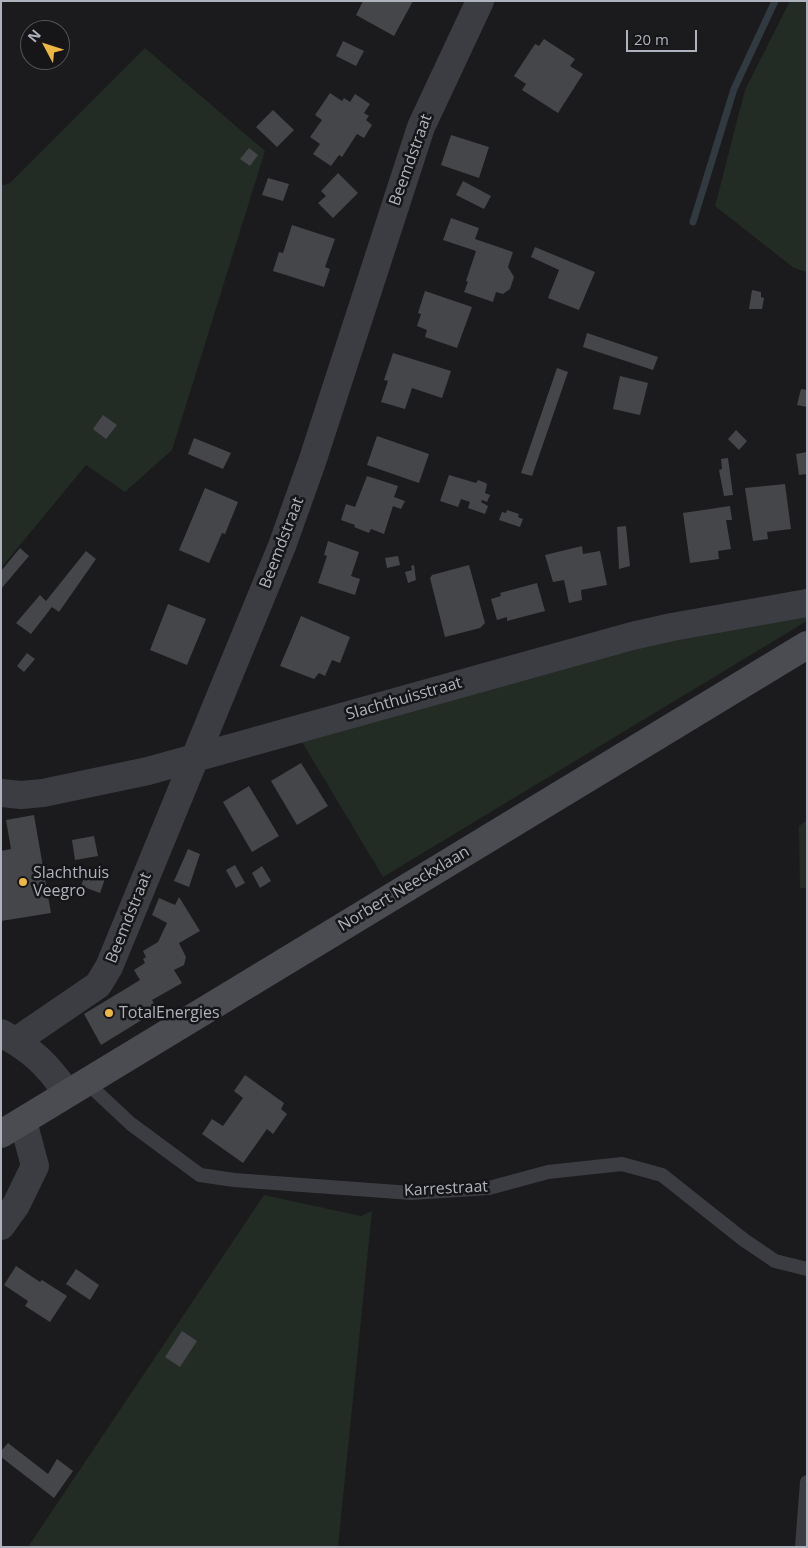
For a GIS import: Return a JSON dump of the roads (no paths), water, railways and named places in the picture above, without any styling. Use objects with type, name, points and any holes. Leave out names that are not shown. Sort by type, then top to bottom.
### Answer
[{"type":"main road","name":"Norbert Neeckxlaan","points":[[12,1127],[807,645]]},
{"type":"street","name":"Beemdstraat","points":[[9,1037],[98,985],[109,967],[282,546],[312,462],[421,127],[480,1]]},
{"type":"street","name":"Slachthuisstraat","points":[[1,793],[21,795],[43,793],[148,771],[632,636],[807,603]]},
{"type":"street","points":[[9,1037],[37,1056],[54,1074],[76,1088]]},
{"type":"street","points":[[1,1226],[16,1205],[35,1166],[12,1127]]},
{"type":"lane","name":"Karrestraat","points":[[76,1088],[132,1124],[200,1175],[234,1180],[411,1193],[489,1188],[548,1172],[622,1164],[662,1175],[744,1240],[774,1261],[807,1269]]},
{"type":"lane","points":[[802,1547],[807,1482]]},
{"type":"waterway","points":[[693,222],[734,89],[775,1]]},
{"type":"place","name":"Slachthuis Veegro","points":[[23,882]]},
{"type":"place","name":"TotalEnergies","points":[[109,1013]]}]
